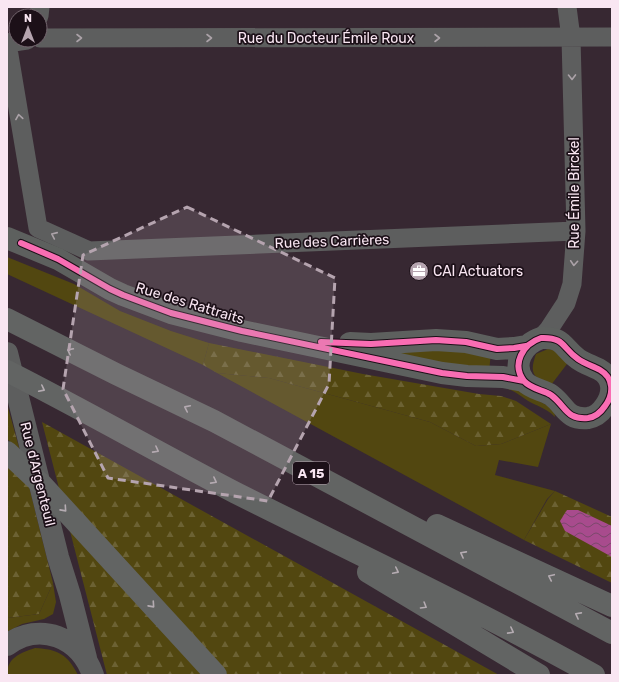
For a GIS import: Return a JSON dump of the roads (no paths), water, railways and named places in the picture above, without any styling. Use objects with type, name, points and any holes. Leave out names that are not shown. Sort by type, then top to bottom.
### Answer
[{"type":"highway","name":"A 15","points":[[7,319],[214,421],[612,633]]},
{"type":"highway","points":[[7,371],[235,492],[427,587],[594,675]]},
{"type":"highway","points":[[214,421],[612,606]]},
{"type":"highway","points":[[7,452],[42,485],[216,675]]},
{"type":"highway","points":[[235,492],[539,675]]},
{"type":"main road","name":"Rue des Rattraits","points":[[7,238],[58,259],[110,289],[137,301],[190,318],[270,337],[442,373],[467,376],[503,377],[524,381],[533,387],[550,394],[561,404],[568,414],[576,418],[602,420]]},
{"type":"main road","name":"Rue des Rattraits","points":[[270,337],[313,342],[358,344],[436,340],[466,342],[497,348],[514,348],[553,338],[560,341],[579,360],[603,372],[612,386]]},
{"type":"main road","points":[[524,381],[521,375],[521,354],[533,342]]},
{"type":"main road","points":[[602,420],[598,413],[605,406],[610,397],[612,386]]},
{"type":"street","name":"Rue Émile Birckel","points":[[533,342],[559,315],[566,303],[572,284],[576,231],[572,38],[567,7]]},
{"type":"street","name":"Rue du Docteur Émile Roux","points":[[48,38],[612,37]]},
{"type":"street","name":"Rue des Carrières","points":[[7,43],[38,228],[90,251],[576,231]]},
{"type":"street","name":"Rue d'Argenteuil","points":[[7,353],[58,557],[90,667]]},
{"type":"street","points":[[49,634],[62,618],[70,595]]},
{"type":"street","points":[[7,645],[16,638],[32,634],[49,634],[70,642],[90,667]]},
{"type":"water","points":[[567,510],[578,510],[612,526],[612,557],[565,531],[560,521]]},
{"type":"place","name":"CAI Actuators","points":[[419,271]]}]
